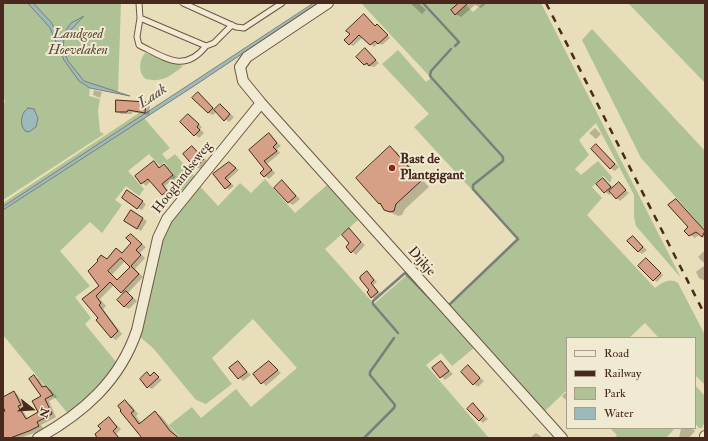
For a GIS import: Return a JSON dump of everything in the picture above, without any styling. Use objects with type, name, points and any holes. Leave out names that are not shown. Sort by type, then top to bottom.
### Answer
[{"type":"street","points":[[261,103],[242,78],[240,67],[244,60],[328,3]]},
{"type":"street","name":"Hooglandseweg","points":[[38,438],[92,401],[100,393],[125,357],[133,344],[138,330],[158,238],[165,222],[181,199],[261,103]]},
{"type":"street","name":"Dijkje","points":[[261,103],[562,438]]},
{"type":"lane","points":[[139,3],[140,18],[137,37],[139,44],[176,62],[183,61],[201,52],[206,46],[214,43],[232,26]]},
{"type":"lane","points":[[182,3],[232,26],[244,28],[282,3]]},
{"type":"lane","points":[[140,18],[206,46]]},
{"type":"green space","name":"Landgoed Hoevelaken","points":[[3,3],[121,3],[118,92],[89,86],[89,96],[100,99],[98,110],[100,132],[104,134],[3,200],[3,106],[5,101],[3,95]]},
{"type":"green space","points":[[361,3],[464,3],[473,12],[483,3],[541,3],[681,278],[636,226],[634,217],[634,195],[596,123],[579,140],[589,155],[575,169],[581,175],[598,161],[612,177],[610,183],[603,176],[592,187],[602,198],[587,215],[655,288],[669,281],[675,281],[678,283],[705,335],[705,385],[696,376],[696,337],[658,337],[645,323],[630,337],[566,337],[566,391],[544,412],[449,307],[518,240],[414,127],[429,114],[382,64],[398,50],[426,82],[431,78]]},
{"type":"green space","points":[[628,3],[705,3],[705,83]]},
{"type":"green space","points":[[592,29],[705,151],[705,227],[703,228],[641,158],[582,40]]},
{"type":"green space","points":[[145,53],[183,66],[166,78],[157,80],[146,79],[143,77],[140,67]]},
{"type":"green space","points":[[139,113],[146,114],[3,207],[3,203]]},
{"type":"green space","points":[[144,118],[170,148],[162,154],[167,160],[175,154],[195,177],[179,194],[169,180],[174,174],[164,162],[160,166],[149,154],[128,171],[144,189],[139,196],[126,186],[115,200],[122,205],[102,233],[90,222],[60,251],[90,286],[75,297],[91,318],[85,324],[117,363],[98,390],[69,415],[3,335],[3,210]]},
{"type":"green space","points":[[265,179],[295,213],[327,185],[358,220],[325,249],[374,304],[408,274],[474,348],[452,366],[441,353],[426,365],[489,438],[180,438],[169,425],[192,407],[201,418],[236,389],[251,407],[297,368],[253,319],[212,358],[232,384],[206,404],[196,400],[153,348],[140,337],[165,229],[198,184],[218,206],[240,183],[251,193]]},
{"type":"green space","points":[[696,386],[705,396],[705,421],[702,428],[699,428],[696,424]]},
{"type":"green space","points":[[611,429],[674,429],[666,438],[614,438],[617,435]]},
{"type":"water","points":[[28,3],[33,3],[51,22],[60,39],[71,23],[84,16],[64,37],[63,49],[68,61],[84,81],[130,96],[90,88],[79,81],[64,60],[50,28]]},
{"type":"water","points":[[314,3],[318,3],[194,86],[3,210],[3,207]]},
{"type":"water","points":[[28,108],[34,109],[38,118],[36,127],[29,132],[25,131],[21,122],[22,116]]},
{"type":"building","points":[[459,3],[468,3],[455,15],[451,10]]},
{"type":"building","points":[[364,14],[375,26],[377,24],[388,35],[378,44],[375,41],[370,45],[359,35],[349,45],[344,40],[350,34],[346,31]]},
{"type":"building","points":[[365,48],[376,60],[369,66],[367,63],[364,65],[356,57]]},
{"type":"building","points":[[198,92],[213,108],[208,113],[192,98]]},
{"type":"building","points":[[116,100],[146,102],[145,113],[128,110],[127,112],[116,112]]},
{"type":"building","points":[[220,104],[230,114],[224,121],[214,110]]},
{"type":"building","points":[[188,114],[199,124],[197,127],[200,130],[194,136],[180,122]]},
{"type":"building","points":[[269,133],[277,143],[273,147],[277,151],[264,161],[272,170],[264,177],[260,173],[264,169],[249,150]]},
{"type":"building","points":[[596,144],[615,164],[610,169],[591,149]]},
{"type":"building","points":[[192,146],[204,159],[195,168],[183,154]]},
{"type":"building","points":[[390,146],[421,181],[396,204],[394,211],[390,212],[384,210],[380,203],[379,204],[356,178]]},
{"type":"building","points":[[154,161],[159,168],[164,164],[173,175],[162,184],[167,191],[162,195],[148,179],[141,184],[135,176]]},
{"type":"building","points":[[229,162],[236,168],[225,178],[231,184],[225,189],[213,174]]},
{"type":"building","points":[[603,178],[611,187],[604,193],[596,184]]},
{"type":"building","points":[[282,180],[296,196],[288,203],[274,188]]},
{"type":"building","points":[[619,182],[626,190],[616,199],[609,191]]},
{"type":"building","points":[[127,190],[143,201],[137,209],[122,198]]},
{"type":"building","points":[[676,199],[705,231],[702,237],[696,232],[689,236],[684,231],[688,227],[668,205]]},
{"type":"building","points":[[131,210],[143,218],[137,229],[124,221]]},
{"type":"building","points":[[349,228],[361,242],[351,253],[346,247],[349,243],[342,235]]},
{"type":"building","points":[[131,234],[142,244],[136,250],[141,255],[131,266],[139,274],[121,293],[110,282],[96,296],[101,303],[99,305],[118,331],[111,338],[96,320],[98,318],[82,299],[99,286],[88,271],[98,261],[97,260],[101,255],[107,259],[116,248],[122,253],[131,243],[126,238]],"holes":[[[121,258],[130,267],[117,280],[108,271]]]},
{"type":"building","points":[[633,236],[643,247],[638,252],[627,241]]},
{"type":"building","points":[[646,258],[661,273],[653,281],[638,266]]},
{"type":"building","points":[[367,271],[374,280],[371,283],[378,292],[371,298],[367,292],[369,290],[360,279],[360,277]]},
{"type":"building","points":[[126,291],[133,298],[124,307],[117,300]]},
{"type":"building","points":[[238,361],[247,372],[238,379],[229,368]]},
{"type":"building","points":[[269,361],[278,370],[261,384],[253,374]]},
{"type":"building","points":[[441,361],[449,371],[440,378],[432,368]]},
{"type":"building","points":[[468,365],[480,378],[473,385],[461,372]]},
{"type":"building","points":[[147,372],[150,376],[154,372],[159,377],[147,388],[140,379]]},
{"type":"building","points":[[34,375],[42,387],[46,386],[53,395],[45,399],[52,414],[37,422],[39,426],[29,431],[10,438],[3,438],[3,412],[5,411],[3,407],[3,397],[14,391],[21,405],[18,406],[26,419],[38,412],[32,401],[41,396],[29,379]]},
{"type":"building","points":[[125,400],[134,411],[131,413],[139,424],[155,411],[170,431],[179,438],[142,438],[120,411],[121,410],[118,406]]},
{"type":"building","points":[[473,403],[484,416],[479,421],[467,409]]},
{"type":"building","points":[[109,417],[117,427],[113,431],[119,438],[97,438],[95,434],[101,429],[98,426]]},
{"type":"waterway","points":[[423,3],[459,42],[455,46]]},
{"type":"waterway","points":[[448,306],[518,239],[473,189],[473,185],[503,161],[503,157],[430,76],[431,71],[451,49]]},
{"type":"waterway","points":[[398,333],[373,304],[373,301],[405,273],[442,311]]},
{"type":"waterway","points":[[364,438],[394,408],[395,405],[370,375],[370,372],[394,338]]},
{"type":"railway","points":[[546,3],[705,315]]},
{"type":"place","name":"Bast de Plantgigant","points":[[392,168]]},
{"type":"water label","name":"Laak","points":[[153,97]]}]
